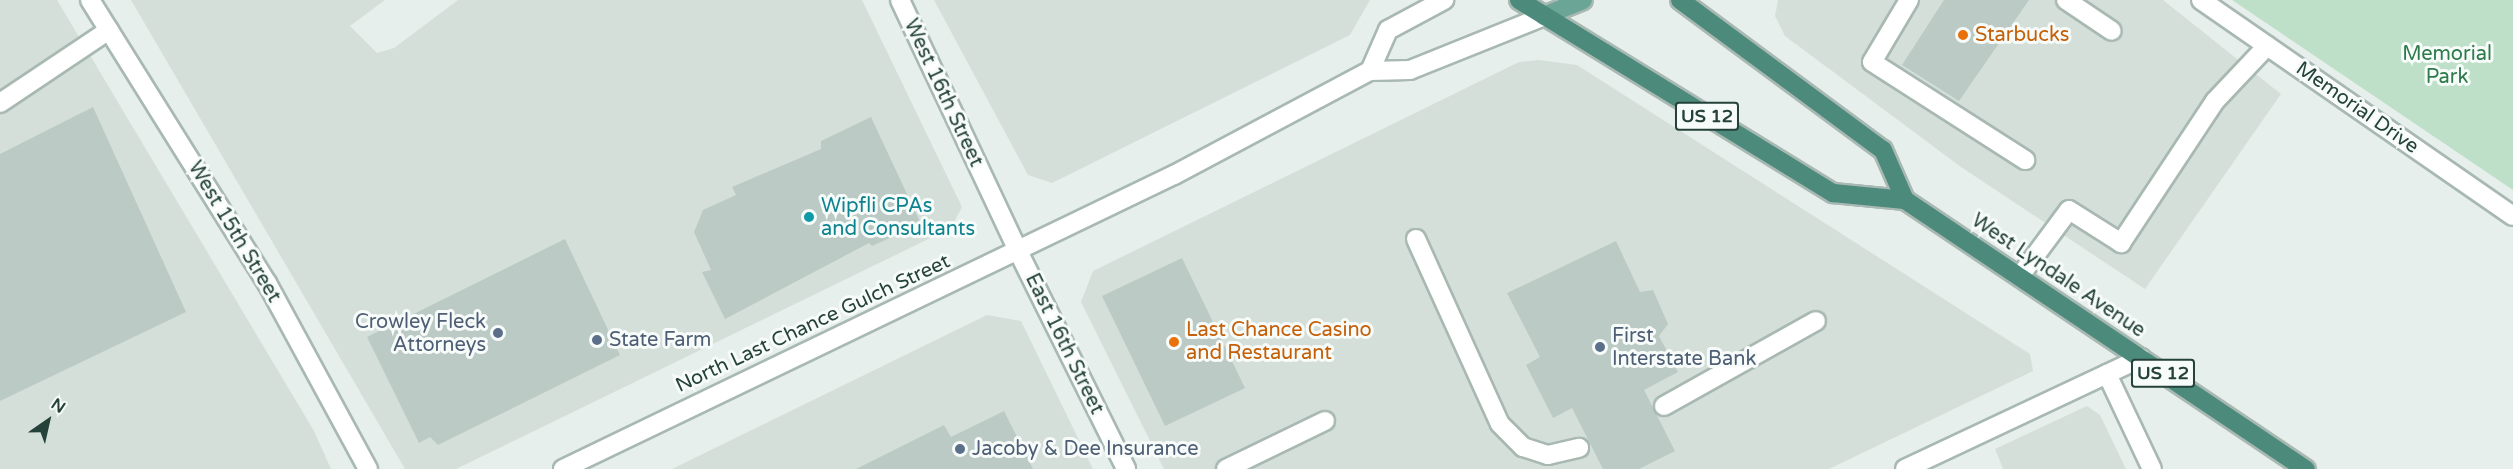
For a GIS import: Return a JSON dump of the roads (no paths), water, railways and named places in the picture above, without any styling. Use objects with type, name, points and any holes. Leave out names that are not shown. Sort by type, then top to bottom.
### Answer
[{"type":"highway","name":"West Lyndale Avenue","points":[[1519,0],[1833,193],[1905,200],[2306,469]]},
{"type":"highway","points":[[1680,0],[1883,150],[1905,200]]},
{"type":"main road","name":"North Last Chance Gulch Street","points":[[1544,16],[1583,0]]},
{"type":"street","name":"West 15th Street","points":[[90,0],[267,283],[368,469]]},
{"type":"street","name":"West 16th Street","points":[[900,0],[1018,251]]},
{"type":"street","points":[[1370,71],[1388,30],[1444,0]]},
{"type":"street","points":[[1909,0],[1872,62],[2025,160]]},
{"type":"street","points":[[2066,0],[2112,31]]},
{"type":"street","name":"Memorial Drive","points":[[2201,0],[2513,216]]},
{"type":"street","name":"North Last Chance Gulch Street","points":[[563,469],[1174,175],[1370,71],[1410,70],[1544,16]]},
{"type":"street","points":[[0,103],[109,30]]},
{"type":"street","points":[[2020,276],[2068,210],[2121,243],[2215,101],[2267,46]]},
{"type":"street","points":[[1416,239],[1500,424],[1523,447],[1548,455],[1579,448]]},
{"type":"street","name":"East 16th Street","points":[[1018,251],[1126,469]]},
{"type":"street","points":[[1664,406],[1816,321]]},
{"type":"street","points":[[1905,469],[2141,358]]},
{"type":"street","points":[[2107,374],[2152,469]]},
{"type":"street","points":[[1226,469],[1325,421]]},
{"type":"place","name":"Starbucks","points":[[1963,35]]},
{"type":"place","name":"Wipfli CPAs and Consultants","points":[[809,217]]},
{"type":"place","name":"Crowley Fleck Attorneys","points":[[498,333]]},
{"type":"place","name":"State Farm","points":[[597,340]]},
{"type":"place","name":"Last Chance Casino and Restaurant","points":[[1174,342]]},
{"type":"place","name":"First Interstate Bank","points":[[1600,347]]},
{"type":"place","name":"Jacoby & Dee Insurance","points":[[960,449]]},
{"type":"park label","name":"Memorial Park","points":[[2447,66]]}]
